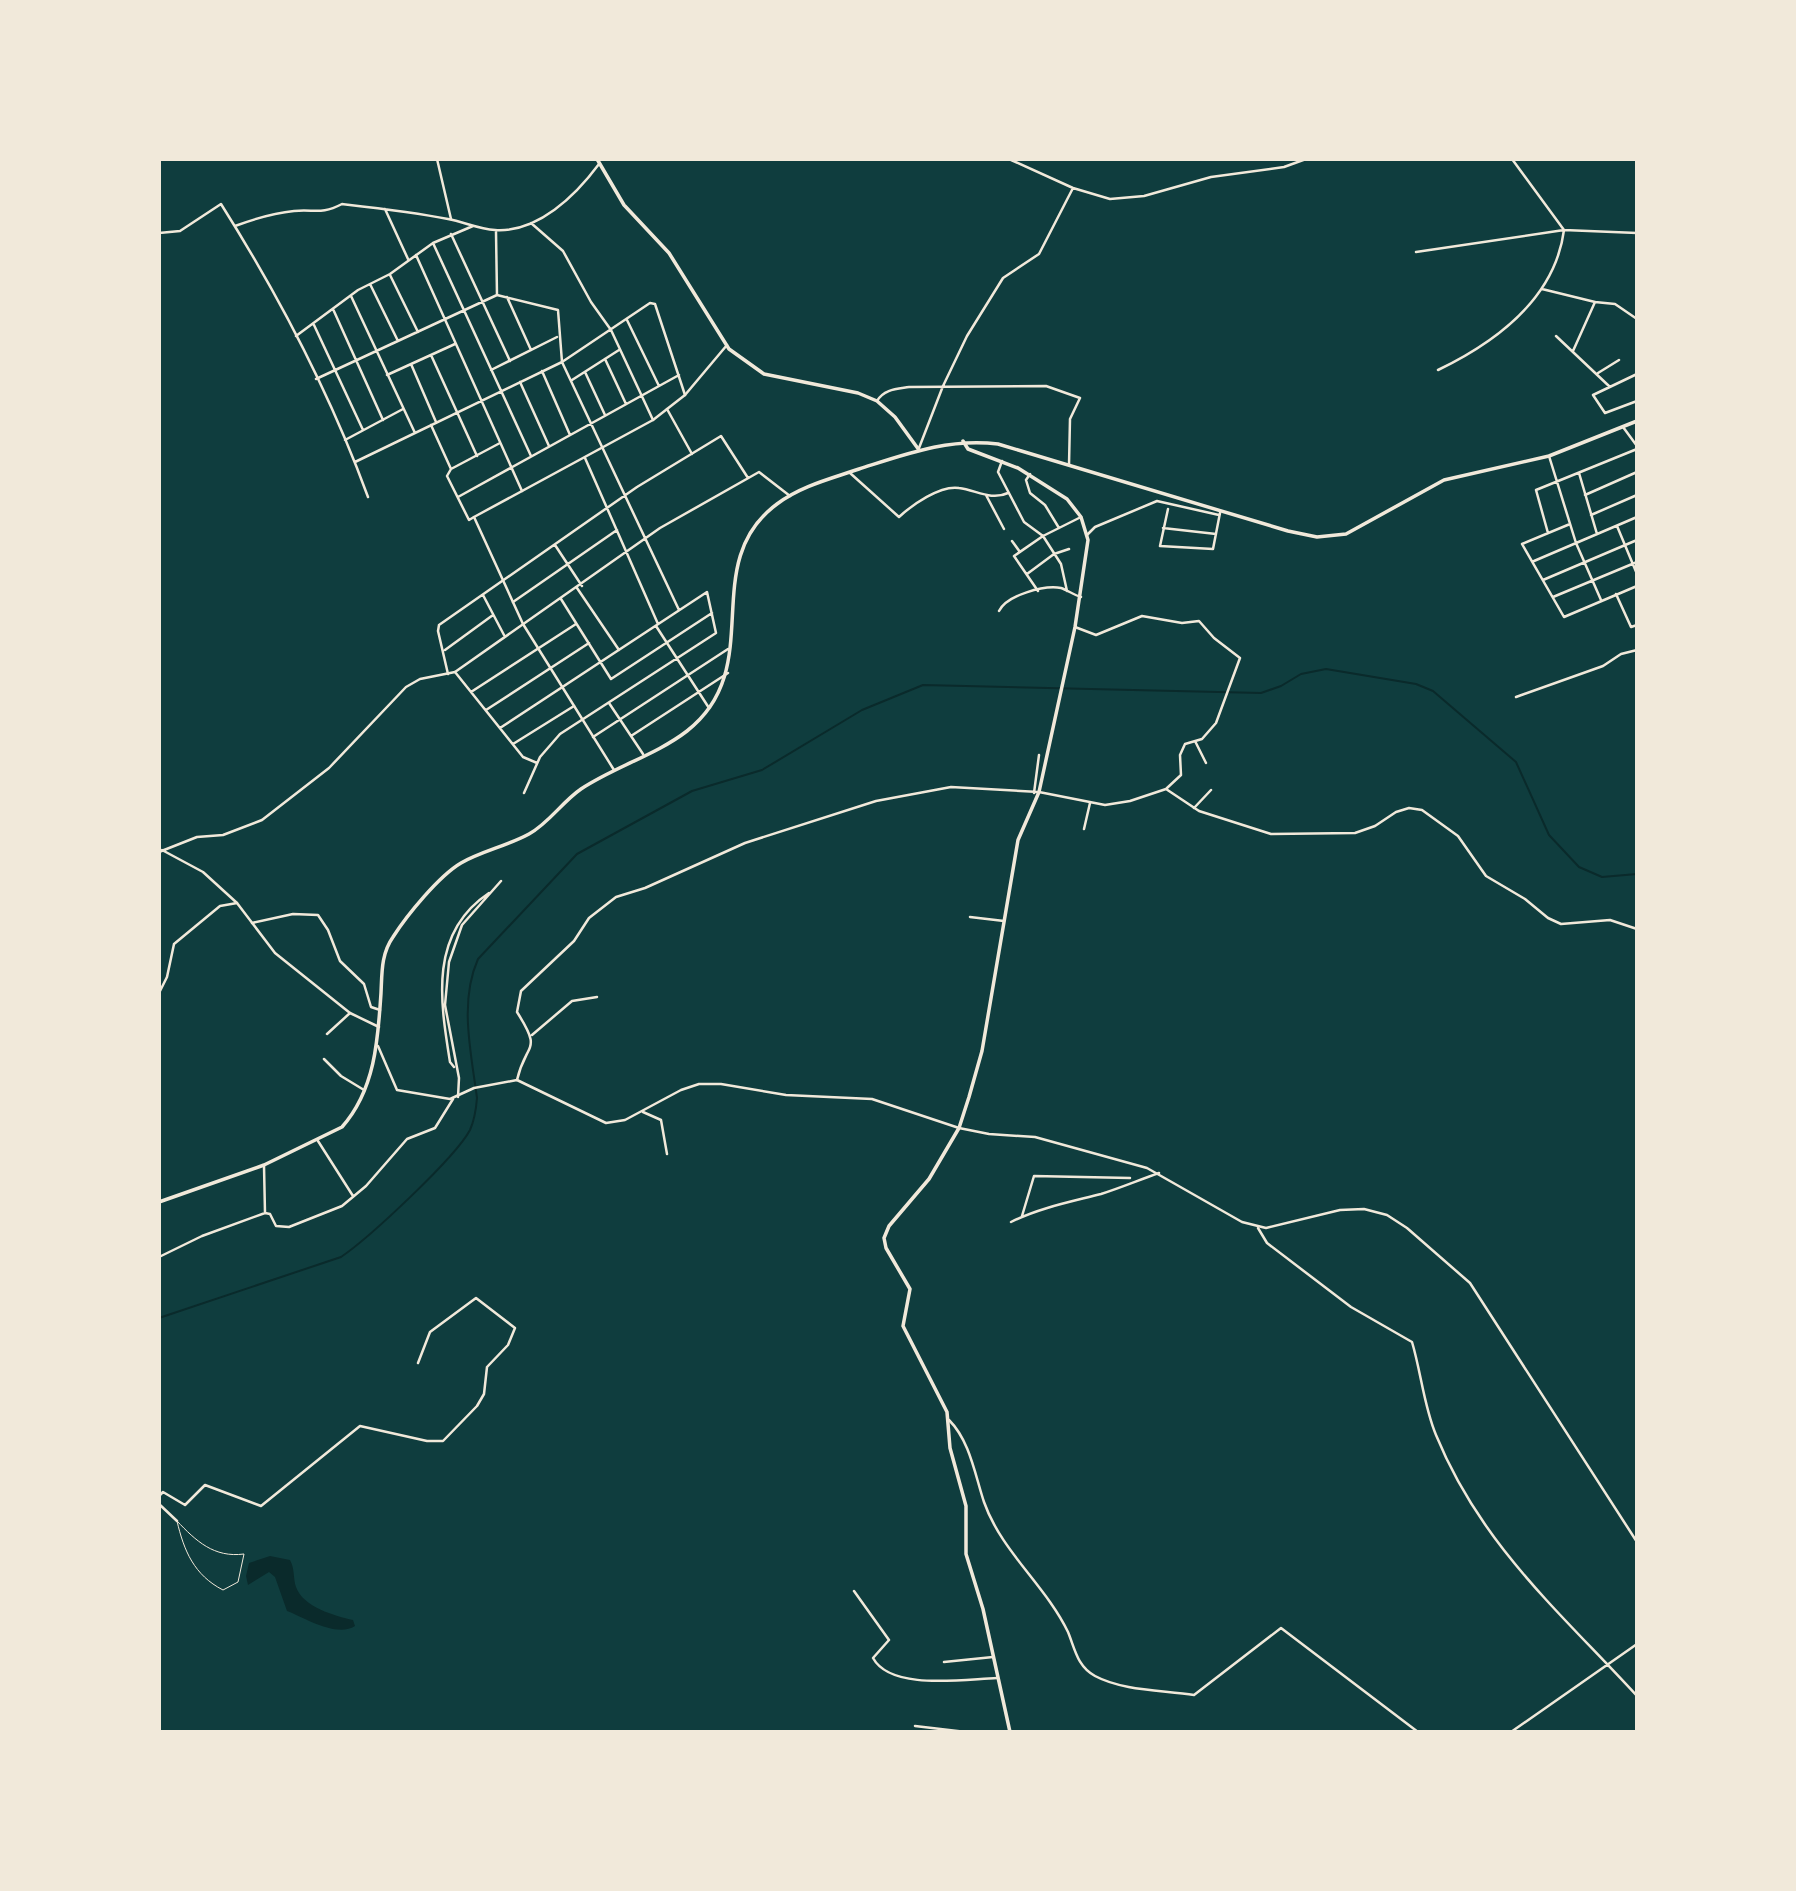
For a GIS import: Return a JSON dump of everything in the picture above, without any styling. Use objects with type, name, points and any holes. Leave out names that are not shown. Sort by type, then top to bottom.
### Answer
[{"type":"main road","points":[[598,161],[624,205],[669,253],[727,345],[747,365],[764,374],[858,393],[877,401],[895,417],[919,450]]},
{"type":"main road","points":[[159,1202],[264,1165],[342,1127],[363,1090],[378,1046],[387,945],[447,874],[460,864],[537,830],[573,795],[688,730],[709,708],[728,673],[734,583],[743,548],[757,523],[790,496],[810,485],[919,450],[963,441],[998,444],[1299,534],[1337,536],[1365,526],[1444,481],[1549,456],[1637,421]]},
{"type":"main road","points":[[963,441],[968,449],[1030,474],[1067,499],[1081,517],[1087,535],[1075,627],[1036,792],[1018,840],[982,1051],[959,1128],[924,1187],[889,1226],[884,1238],[886,1248],[910,1289],[909,1303],[903,1318],[905,1334],[949,1420],[950,1448],[966,1506],[966,1554],[1010,1732]]},
{"type":"street","points":[[437,159],[451,219]]},
{"type":"street","points":[[1009,159],[1073,188],[1110,199],[1144,196],[1211,177],[1284,167],[1306,159]]},
{"type":"street","points":[[1438,370],[1479,351],[1521,314],[1557,267],[1564,230],[1512,159]]},
{"type":"street","points":[[235,226],[285,212],[326,213],[342,204],[451,219],[496,230],[531,223],[580,189],[598,161]]},
{"type":"street","points":[[919,450],[943,386],[967,336],[1003,278],[1039,254],[1073,188]]},
{"type":"street","points":[[159,233],[180,231],[221,204],[296,337],[355,462],[368,497]]},
{"type":"street","points":[[384,209],[408,259]]},
{"type":"street","points":[[531,223],[563,251],[591,302],[611,330],[653,419]]},
{"type":"street","points":[[296,337],[350,295],[390,274],[433,243],[473,226]]},
{"type":"street","points":[[496,230],[497,295]]},
{"type":"street","points":[[1416,252],[1564,230],[1637,233]]},
{"type":"street","points":[[452,234],[510,361]]},
{"type":"street","points":[[433,243],[531,457]]},
{"type":"street","points":[[416,254],[522,491]]},
{"type":"street","points":[[390,274],[418,332]]},
{"type":"street","points":[[370,284],[398,341]]},
{"type":"street","points":[[1542,289],[1615,304],[1637,319]]},
{"type":"street","points":[[350,295],[415,433]]},
{"type":"street","points":[[316,379],[497,295],[558,310],[562,362],[679,610]]},
{"type":"street","points":[[507,297],[531,351]]},
{"type":"street","points":[[1573,351],[1595,302]]},
{"type":"street","points":[[355,462],[562,362],[650,303],[655,304],[659,323],[680,374],[685,395]]},
{"type":"street","points":[[333,309],[383,420]]},
{"type":"street","points":[[626,318],[659,386]]},
{"type":"street","points":[[314,324],[363,430]]},
{"type":"street","points":[[1556,336],[1610,387]]},
{"type":"street","points":[[491,370],[558,337]]},
{"type":"street","points":[[387,375],[456,344]]},
{"type":"street","points":[[500,443],[451,469],[447,476],[469,520],[653,419],[685,395],[727,345]]},
{"type":"street","points":[[572,380],[621,349]]},
{"type":"street","points":[[431,355],[477,456]]},
{"type":"street","points":[[605,359],[626,404]]},
{"type":"street","points":[[1598,373],[1619,360]]},
{"type":"street","points":[[411,364],[436,422]]},
{"type":"street","points":[[542,371],[570,435]]},
{"type":"street","points":[[585,372],[605,415]]},
{"type":"street","points":[[458,497],[680,374]]},
{"type":"street","points":[[1637,374],[1593,395],[1605,413],[1637,401]]},
{"type":"street","points":[[520,382],[549,446]]},
{"type":"street","points":[[877,401],[880,395],[893,389],[1046,386],[1080,398],[1070,419],[1069,465]]},
{"type":"street","points":[[345,440],[403,409]]},
{"type":"street","points":[[667,409],[692,454]]},
{"type":"street","points":[[431,425],[451,469]]},
{"type":"street","points":[[1548,533],[1536,490],[1637,448],[1623,427]]},
{"type":"street","points":[[448,674],[439,625],[607,509],[721,436],[748,478]]},
{"type":"street","points":[[1549,456],[1576,543],[1601,600]]},
{"type":"street","points":[[584,457],[657,625],[709,708]]},
{"type":"street","points":[[1002,461],[998,472],[1008,494],[1024,522],[1043,536],[1055,554],[1061,564],[1067,591]]},
{"type":"street","points":[[160,850],[197,836],[223,835],[262,820],[329,768],[406,687],[420,679],[455,672],[504,635],[580,587],[668,523],[748,478],[760,472],[790,496]]},
{"type":"street","points":[[1585,495],[1637,472]]},
{"type":"street","points":[[849,473],[899,517],[920,501],[951,488],[999,498],[1008,494]]},
{"type":"street","points":[[1579,473],[1597,534]]},
{"type":"street","points":[[1030,474],[1026,480],[1030,493],[1045,505],[1059,528]]},
{"type":"street","points":[[986,495],[1004,529]]},
{"type":"street","points":[[1591,515],[1637,495]]},
{"type":"street","points":[[1087,535],[1096,527],[1157,501],[1220,512],[1213,550],[1160,546],[1168,509]]},
{"type":"street","points":[[474,517],[523,624],[614,770]]},
{"type":"street","points":[[1038,591],[1014,556],[1043,536],[1081,517]]},
{"type":"street","points":[[1532,562],[1637,517]]},
{"type":"street","points":[[1570,524],[1522,544],[1564,617],[1637,586]]},
{"type":"street","points":[[1617,526],[1635,563],[1637,574]]},
{"type":"street","points":[[1164,528],[1216,534]]},
{"type":"street","points":[[513,602],[617,530]]},
{"type":"street","points":[[1543,580],[1637,540]]},
{"type":"street","points":[[1012,541],[1020,552]]},
{"type":"street","points":[[555,545],[619,650]]},
{"type":"street","points":[[1027,574],[1055,554],[1069,549]]},
{"type":"street","points":[[1553,597],[1635,563]]},
{"type":"street","points":[[999,611],[1011,598],[1054,588],[1081,597]]},
{"type":"street","points":[[500,728],[707,592],[716,633],[554,740],[537,763],[524,793]]},
{"type":"street","points":[[482,594],[504,635]]},
{"type":"street","points":[[1616,594],[1631,627],[1637,625]]},
{"type":"street","points":[[561,598],[611,679],[712,613]]},
{"type":"street","points":[[443,651],[493,615]]},
{"type":"street","points":[[517,1080],[533,1044],[532,1035],[517,1012],[521,991],[574,941],[589,918],[615,897],[645,888],[745,843],[876,801],[951,787],[1036,792],[1090,803],[1120,803],[1167,789],[1181,775],[1181,752],[1188,742],[1207,736],[1216,723],[1240,658],[1214,638],[1203,623],[1182,623],[1142,616],[1098,634],[1075,627]]},
{"type":"street","points":[[471,692],[576,624]]},
{"type":"street","points":[[486,710],[589,643]]},
{"type":"street","points":[[593,737],[731,648]]},
{"type":"street","points":[[1516,697],[1603,666],[1621,654],[1637,650]]},
{"type":"street","points":[[455,672],[523,757],[537,763]]},
{"type":"street","points":[[631,736],[728,673]]},
{"type":"street","points":[[609,703],[643,754]]},
{"type":"street","points":[[513,744],[574,706]]},
{"type":"street","points":[[1195,741],[1206,763]]},
{"type":"street","points":[[1036,792],[1039,755]]},
{"type":"street","points":[[1167,789],[1194,807],[1271,834],[1355,833],[1375,826],[1396,812],[1415,808],[1429,813],[1458,836],[1486,876],[1525,898],[1548,918],[1561,924],[1609,920],[1637,929]]},
{"type":"street","points":[[1194,807],[1211,790]]},
{"type":"street","points":[[1084,829],[1090,803]]},
{"type":"street","points":[[160,850],[203,872],[237,903],[275,953],[350,1013],[379,1027]]},
{"type":"street","points":[[458,1097],[445,1006],[449,962],[462,926],[501,881]]},
{"type":"street","points":[[456,1069],[450,1062],[442,1010],[442,970],[460,918],[492,891]]},
{"type":"street","points":[[159,993],[176,942],[220,906],[237,903]]},
{"type":"street","points":[[252,923],[293,914],[318,915],[328,930],[340,961],[364,984],[371,1007],[380,1010]]},
{"type":"street","points":[[970,917],[1004,921]]},
{"type":"street","points":[[532,1035],[572,1001],[597,997]]},
{"type":"street","points":[[327,1034],[350,1013]]},
{"type":"street","points":[[378,1046],[397,1090],[453,1099],[482,1086],[517,1080],[606,1123],[625,1120],[681,1090],[699,1084],[722,1084],[786,1095],[872,1099],[959,1128],[1035,1137],[1159,1173],[1213,1207],[1258,1228],[1267,1243],[1350,1307],[1412,1342],[1434,1432],[1478,1519],[1509,1559],[1637,1696]]},
{"type":"street","points":[[324,1059],[341,1076],[363,1090]]},
{"type":"street","points":[[159,1257],[202,1236],[265,1213],[270,1214],[275,1226],[289,1227],[342,1206],[407,1139],[435,1128],[453,1099]]},
{"type":"street","points":[[643,1112],[661,1121],[667,1154]]},
{"type":"street","points":[[318,1141],[354,1196]]},
{"type":"street","points":[[264,1165],[265,1213]]},
{"type":"street","points":[[1011,1222],[1022,1216],[1159,1173]]},
{"type":"street","points":[[1022,1216],[1034,1176],[1130,1178]]},
{"type":"street","points":[[1258,1228],[1340,1210],[1364,1209],[1387,1215],[1408,1228],[1470,1283],[1637,1542]]},
{"type":"street","points":[[159,1496],[163,1492],[185,1505],[205,1485],[261,1506],[360,1426],[427,1441],[443,1441],[477,1406],[484,1394],[487,1367],[508,1345],[515,1328],[476,1298],[430,1332],[418,1363]]},
{"type":"street","points":[[949,1420],[968,1454],[985,1504],[999,1530],[1067,1632],[1080,1663],[1093,1675],[1110,1683],[1194,1695],[1281,1628],[1418,1732]]},
{"type":"street","points":[[159,1504],[177,1521]]},
{"type":"street","points":[[854,1591],[889,1640],[873,1658],[893,1677],[942,1681],[997,1678]]},
{"type":"street","points":[[1511,1732],[1637,1644]]},
{"type":"street","points":[[944,1662],[993,1657]]},
{"type":"street","points":[[915,1726],[966,1732]]},
{"type":"lane","points":[[177,1521],[205,1547],[223,1554],[243,1554],[238,1582],[223,1590],[203,1578],[190,1560],[177,1521]]},
{"type":"water","points":[[270,1556],[290,1560],[296,1587],[305,1600],[329,1613],[353,1620],[355,1626],[339,1630],[287,1611],[275,1577],[269,1572],[248,1585],[246,1576],[249,1563]]},
{"type":"waterway","points":[[159,1318],[341,1257],[390,1216],[447,1159],[470,1130],[476,1110],[468,1010],[472,975],[478,959],[577,854],[692,791],[762,770],[862,710],[923,685],[1261,693],[1281,686],[1301,674],[1326,669],[1416,684],[1433,691],[1516,762],[1549,835],[1579,867],[1602,877],[1637,874]]}]
